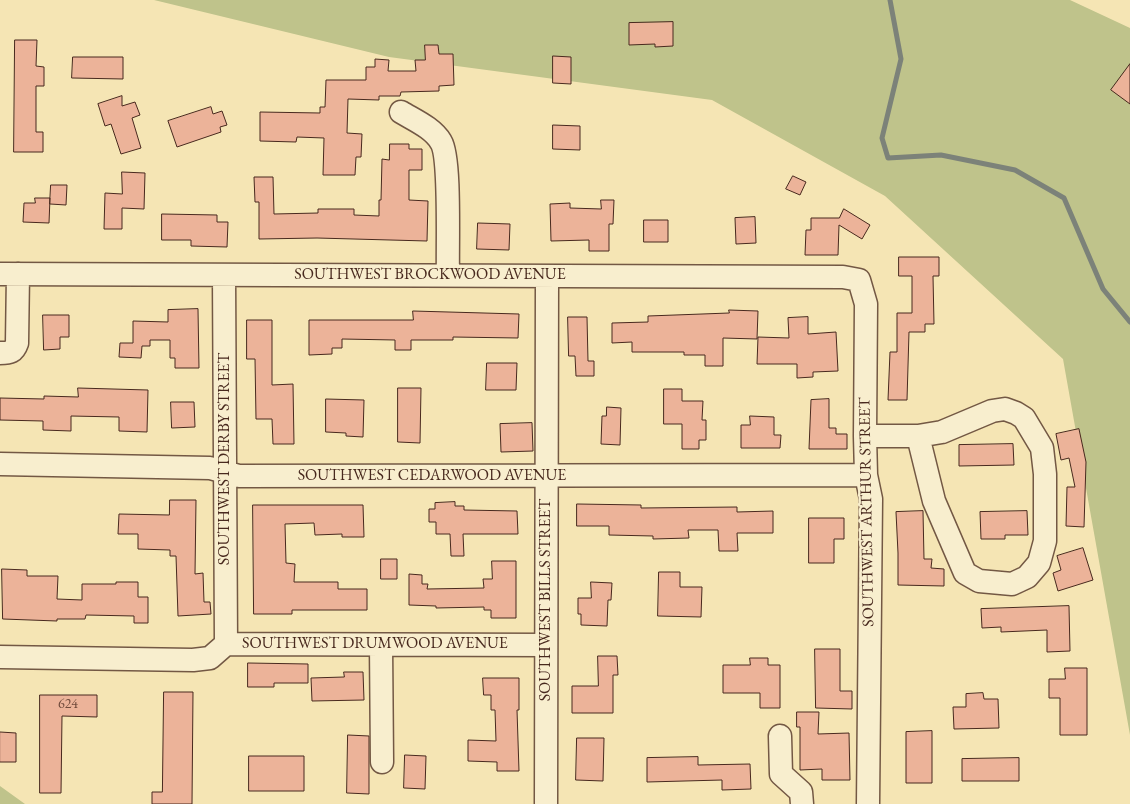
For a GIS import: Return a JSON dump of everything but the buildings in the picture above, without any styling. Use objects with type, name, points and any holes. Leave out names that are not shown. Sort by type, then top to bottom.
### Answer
[{"type":"street","points":[[402,112],[434,133],[442,143],[447,161],[448,276]]},
{"type":"street","points":[[0,353],[10,353],[15,350],[17,343],[9,310],[9,274]]},
{"type":"street","name":"SOUTHWEST BROCKWOOD AVENUE","points":[[9,274],[843,277],[859,280]]},
{"type":"street","name":"SOUTHWEST DERBY STREET","points":[[224,274],[226,644]]},
{"type":"street","name":"SOUTHWEST BILLS STREET","points":[[546,276],[546,804]]},
{"type":"street","name":"SOUTHWEST ARTHUR STREET","points":[[859,280],[866,304],[865,436],[866,476],[870,499],[868,804]]},
{"type":"street","points":[[865,436],[918,436],[942,432],[992,412],[1005,409],[1024,418],[1042,448],[1045,474],[1045,541],[1039,563],[1027,577],[1012,584],[979,581],[965,573],[934,502],[918,436]]},
{"type":"street","name":"SOUTHWEST CEDARWOOD AVENUE","points":[[0,464],[210,468],[240,476],[866,476]]},
{"type":"street","name":"SOUTHWEST DRUMWOOD AVENUE","points":[[0,657],[193,660],[210,658],[226,644],[546,645]]},
{"type":"street","points":[[381,645],[382,762]]},
{"type":"street","points":[[780,736],[781,774],[801,792],[802,804]]},
{"type":"green space","points":[[154,0],[1070,0],[1130,28],[1130,735],[1063,359],[885,196],[712,100],[389,57]]},
{"type":"green space","points":[[0,786],[25,804],[0,804]]},
{"type":"waterway","points":[[890,0],[901,59],[882,138],[888,158],[941,155],[1015,170],[1064,198],[1103,289],[1130,322]]}]
